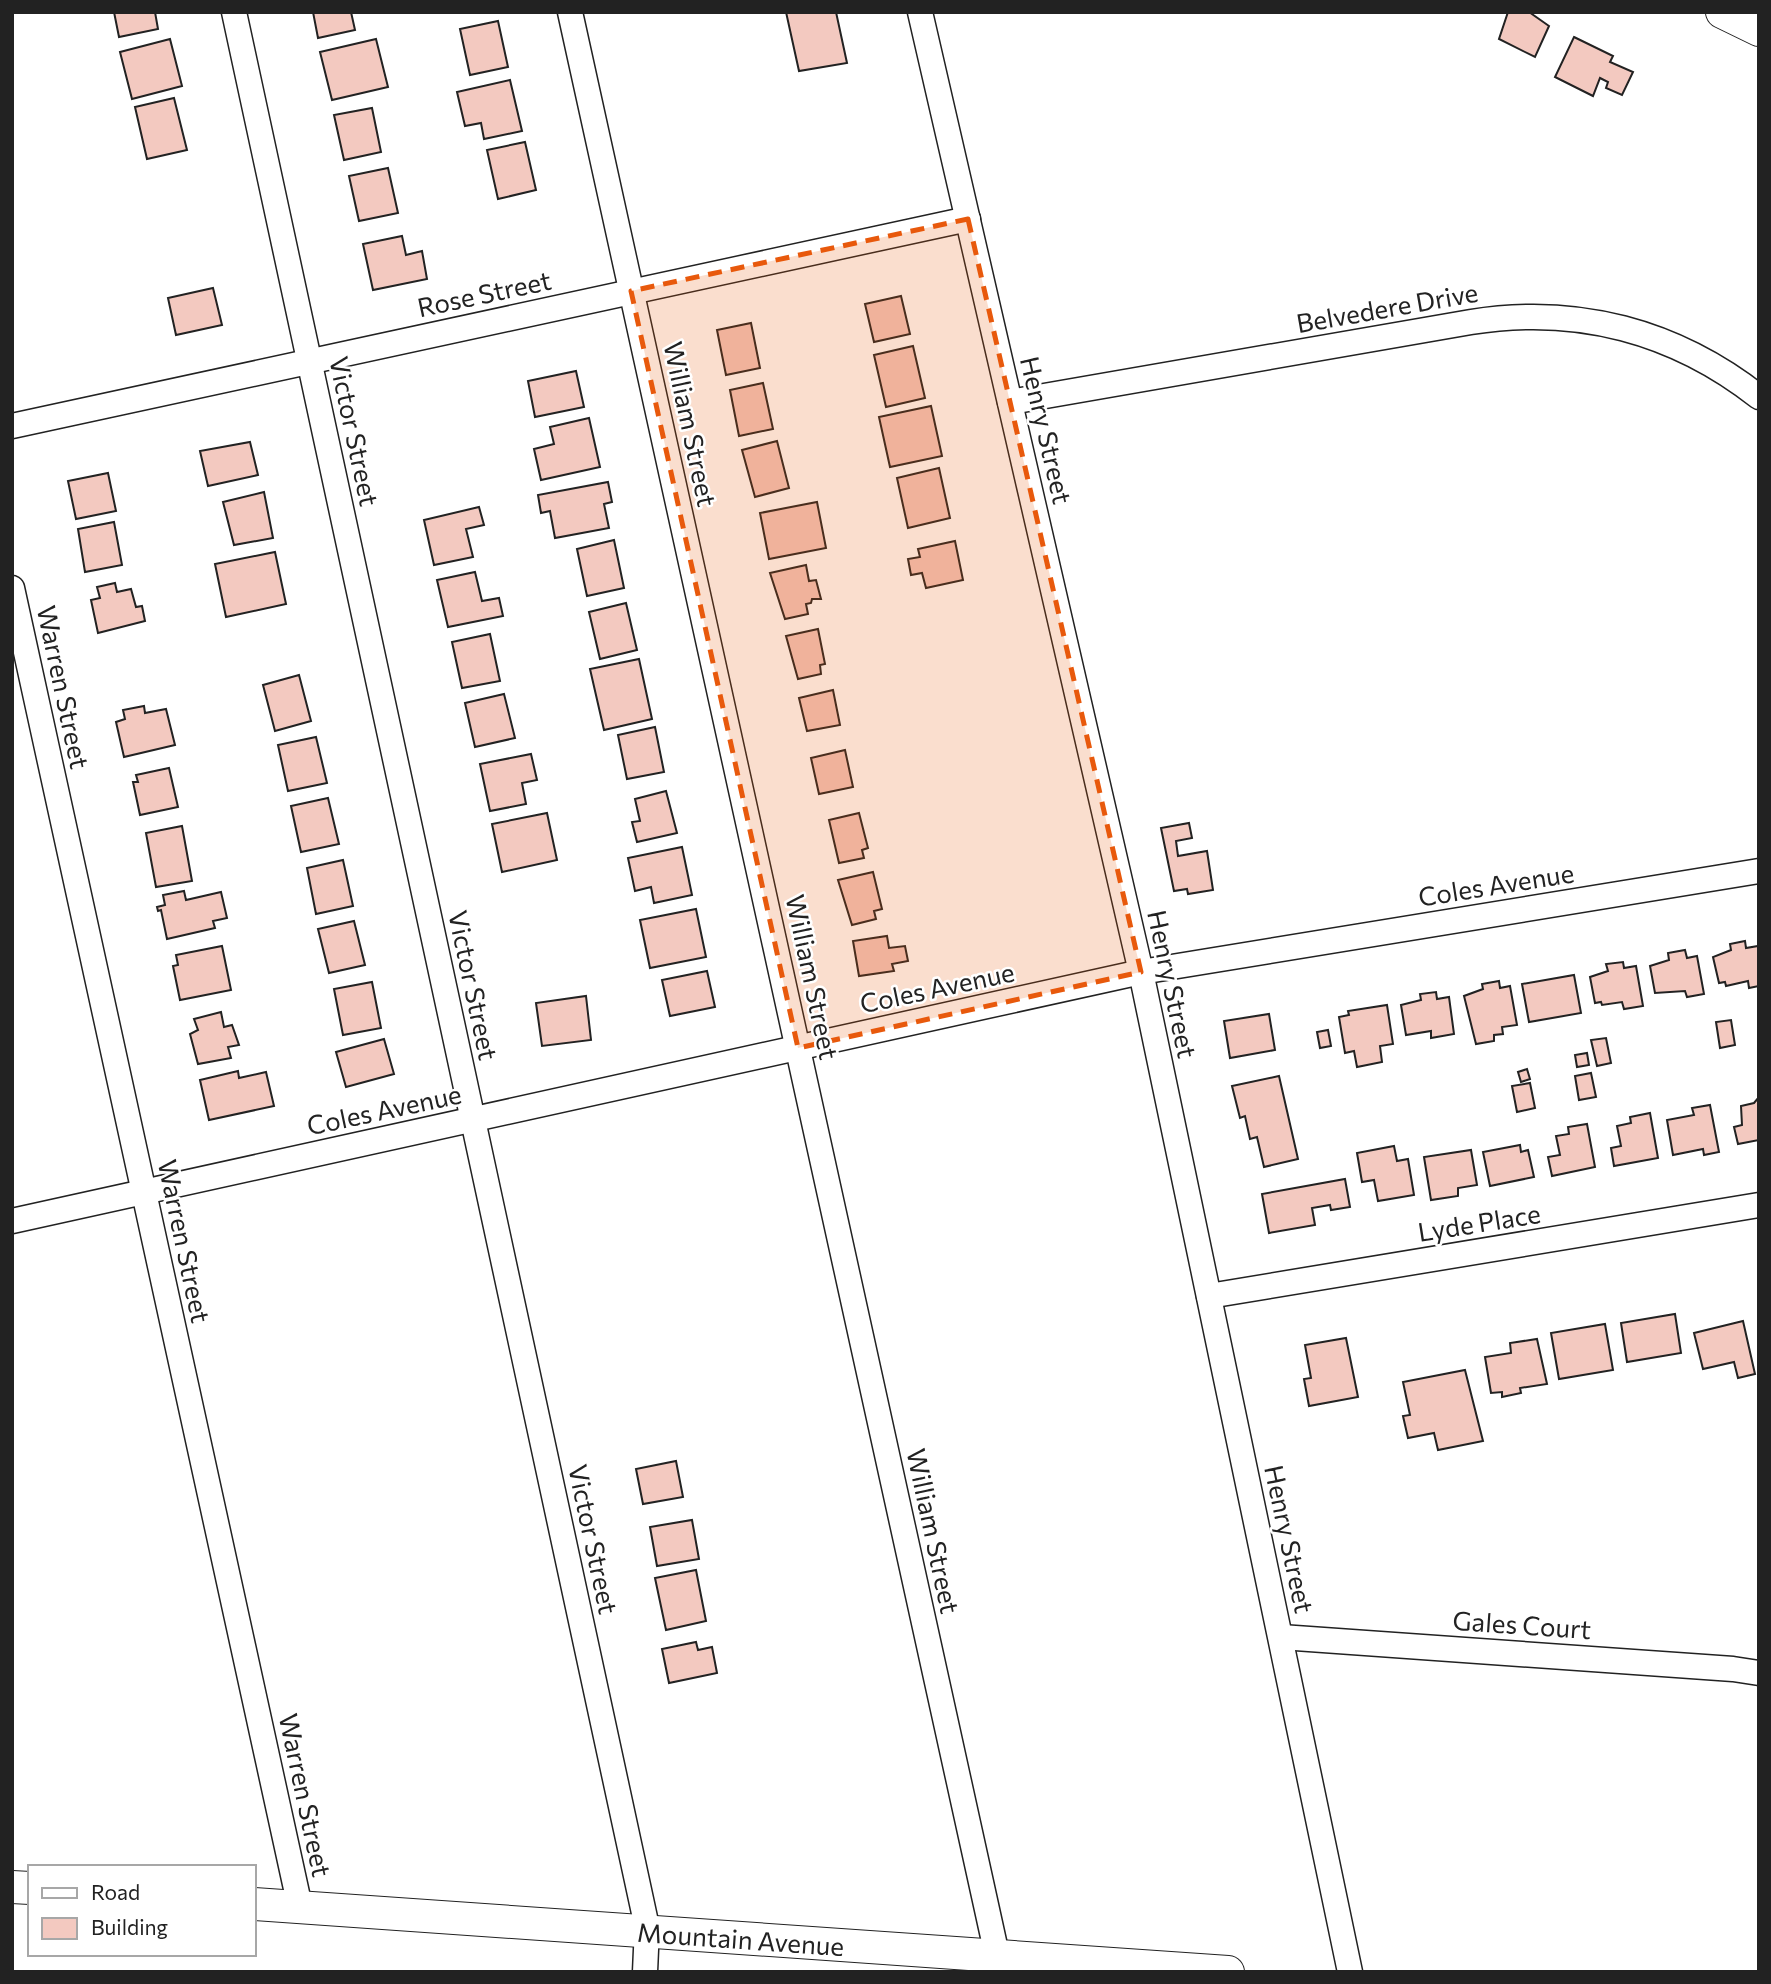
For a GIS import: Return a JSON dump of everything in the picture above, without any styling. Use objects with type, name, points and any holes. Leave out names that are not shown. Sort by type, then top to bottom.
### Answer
[{"type":"street","name":"Victor Street","points":[[234,12],[647,1931],[645,1972]]},
{"type":"street","name":"William Street","points":[[570,12],[798,1048],[981,1960]]},
{"type":"street","name":"Henry Street","points":[[920,12],[1141,972],[1350,1972]]},
{"type":"street","points":[[1722,12],[1759,30]]},
{"type":"street","name":"Rose Street","points":[[12,426],[968,219]]},
{"type":"street","name":"Belvedere Drive","points":[[1010,402],[1471,322],[1533,316],[1569,317],[1639,331],[1705,360],[1759,397]]},
{"type":"street","name":"Warren Street","points":[[12,588],[300,1907]]},
{"type":"street","name":"Coles Avenue","points":[[12,1222],[1141,972],[1759,871]]},
{"type":"street","name":"Lyde Place","points":[[1209,1297],[1759,1205]]},
{"type":"street","name":"Gales Court","points":[[1281,1637],[1733,1669],[1759,1674]]},
{"type":"street","name":"Mountain Avenue","points":[[256,1903],[647,1931],[981,1960],[1228,1972]]},
{"type":"highlighted area","points":[[968,219],[1141,972],[798,1048],[631,291]]},
{"type":"building","points":[[114,12],[155,12],[158,29],[119,37]]},
{"type":"building","points":[[313,12],[351,12],[355,30],[318,38]]},
{"type":"building","points":[[786,12],[836,12],[847,63],[799,71]]},
{"type":"building","points":[[1508,12],[1529,12],[1549,26],[1535,57],[1499,39]]},
{"type":"building","points":[[498,21],[508,67],[470,75],[460,29]]},
{"type":"building","points":[[1574,37],[1613,56],[1610,62],[1633,72],[1622,95],[1606,88],[1608,82],[1600,78],[1593,96],[1555,77]]},
{"type":"building","points":[[170,39],[182,86],[132,99],[120,52]]},
{"type":"building","points":[[376,39],[388,87],[332,100],[320,52]]},
{"type":"building","points":[[510,80],[522,131],[484,139],[481,123],[465,126],[457,92]]},
{"type":"building","points":[[174,98],[187,150],[147,159],[135,107]]},
{"type":"building","points":[[372,108],[381,152],[344,160],[334,115]]},
{"type":"building","points":[[525,142],[536,190],[498,199],[487,150]]},
{"type":"building","points":[[388,168],[398,213],[359,221],[349,176]]},
{"type":"building","points":[[402,236],[406,255],[422,251],[427,279],[373,290],[363,244]]},
{"type":"building","points":[[213,288],[222,325],[176,335],[168,298]]},
{"type":"building","points":[[901,296],[910,334],[874,342],[865,304]]},
{"type":"building","points":[[751,323],[760,368],[726,375],[717,330]]},
{"type":"building","points":[[913,346],[925,398],[886,407],[874,355]]},
{"type":"building","points":[[576,371],[584,407],[535,417],[528,381]]},
{"type":"building","points":[[763,383],[773,429],[739,436],[730,390]]},
{"type":"building","points":[[931,406],[942,456],[890,467],[879,417]]},
{"type":"building","points":[[589,418],[600,467],[541,480],[534,449],[554,444],[550,427]]},
{"type":"building","points":[[777,441],[789,488],[755,497],[742,450]]},
{"type":"building","points":[[250,442],[258,475],[208,486],[200,451]]},
{"type":"building","points":[[939,468],[950,518],[908,528],[897,478]]},
{"type":"building","points":[[108,473],[116,511],[76,519],[68,481]]},
{"type":"building","points":[[608,482],[612,502],[604,504],[609,528],[555,538],[550,511],[541,513],[538,495]]},
{"type":"building","points":[[264,492],[273,538],[234,545],[223,502]]},
{"type":"building","points":[[817,502],[826,548],[769,559],[760,513]]},
{"type":"building","points":[[479,507],[484,525],[466,529],[473,557],[434,565],[424,520]]},
{"type":"building","points":[[114,522],[122,565],[85,572],[78,529]]},
{"type":"building","points":[[614,540],[624,588],[587,596],[577,549]]},
{"type":"building","points":[[955,541],[963,580],[926,588],[922,573],[911,575],[908,559],[920,557],[918,549]]},
{"type":"building","points":[[275,552],[286,604],[226,617],[215,564]]},
{"type":"building","points":[[806,565],[809,581],[816,580],[821,599],[812,599],[811,603],[806,604],[808,614],[785,619],[770,573]]},
{"type":"building","points":[[475,572],[482,601],[499,598],[503,616],[448,627],[437,580]]},
{"type":"building","points":[[115,583],[117,592],[131,589],[136,607],[142,606],[145,621],[98,633],[91,600],[100,598],[97,587]]},
{"type":"building","points":[[626,603],[637,650],[600,659],[589,612]]},
{"type":"building","points":[[818,629],[825,664],[820,665],[821,674],[798,679],[786,636]]},
{"type":"building","points":[[490,634],[500,681],[462,688],[452,642]]},
{"type":"building","points":[[639,659],[652,719],[604,730],[590,669]]},
{"type":"building","points":[[299,675],[311,721],[275,731],[263,685]]},
{"type":"building","points":[[833,690],[840,725],[807,731],[799,698]]},
{"type":"building","points":[[504,694],[515,738],[475,747],[465,703]]},
{"type":"building","points":[[144,706],[145,713],[166,709],[175,745],[124,757],[116,722],[125,719],[123,710]]},
{"type":"building","points":[[655,727],[664,772],[627,779],[618,735]]},
{"type":"building","points":[[316,737],[327,783],[288,791],[278,745]]},
{"type":"building","points":[[845,750],[853,787],[819,794],[811,758]]},
{"type":"building","points":[[531,754],[537,780],[522,783],[526,804],[490,811],[480,764]]},
{"type":"building","points":[[169,768],[178,807],[140,815],[133,782],[138,782],[136,775]]},
{"type":"building","points":[[666,791],[677,833],[637,842],[632,822],[640,821],[635,799]]},
{"type":"building","points":[[328,798],[339,844],[301,852],[291,806]]},
{"type":"building","points":[[547,813],[557,860],[502,872],[492,824]]},
{"type":"building","points":[[859,813],[868,848],[862,850],[864,858],[839,863],[829,820]]},
{"type":"building","points":[[1189,823],[1192,838],[1176,841],[1178,856],[1207,851],[1213,890],[1188,894],[1187,889],[1174,891],[1161,828]]},
{"type":"building","points":[[182,826],[192,881],[156,887],[146,833]]},
{"type":"building","points":[[682,847],[692,895],[654,903],[651,887],[635,891],[628,858]]},
{"type":"building","points":[[343,860],[353,906],[316,914],[307,868]]},
{"type":"building","points":[[873,872],[882,909],[874,911],[876,919],[852,925],[838,880]]},
{"type":"building","points":[[184,891],[186,900],[221,892],[227,918],[213,921],[215,928],[167,939],[161,910],[158,911],[157,907],[165,905],[163,895]]},
{"type":"building","points":[[696,909],[706,957],[650,968],[640,920]]},
{"type":"building","points":[[354,921],[365,965],[329,973],[318,929]]},
{"type":"building","points":[[887,936],[889,948],[905,946],[908,961],[892,964],[894,971],[859,976],[853,941]]},
{"type":"building","points":[[1745,941],[1746,948],[1758,946],[1759,986],[1749,988],[1748,981],[1726,986],[1725,982],[1719,983],[1713,957],[1731,950],[1730,944]]},
{"type":"building","points":[[222,946],[231,990],[180,1000],[173,966],[178,965],[176,955]]},
{"type":"building","points":[[1685,950],[1687,958],[1697,956],[1704,994],[1687,997],[1685,991],[1655,993],[1650,966],[1669,960],[1668,953]]},
{"type":"building","points":[[1623,962],[1624,968],[1636,966],[1643,1006],[1624,1009],[1622,1002],[1602,1005],[1601,1002],[1595,1003],[1590,977],[1608,971],[1606,964]]},
{"type":"building","points":[[707,971],[715,1007],[670,1016],[662,980]]},
{"type":"building","points":[[1574,975],[1581,1013],[1529,1022],[1522,984]]},
{"type":"building","points":[[1499,981],[1500,988],[1510,986],[1517,1025],[1502,1027],[1503,1034],[1494,1035],[1494,1041],[1476,1044],[1464,996],[1483,989],[1482,984]]},
{"type":"building","points":[[372,982],[381,1028],[343,1035],[334,989]]},
{"type":"building","points":[[1436,992],[1437,999],[1449,997],[1454,1034],[1431,1038],[1431,1031],[1406,1035],[1401,1005],[1421,1000],[1420,994]]},
{"type":"building","points":[[586,996],[591,1040],[542,1046],[536,1003]]},
{"type":"building","points":[[1387,1005],[1393,1044],[1380,1046],[1382,1062],[1357,1067],[1354,1051],[1345,1053],[1339,1017],[1349,1015],[1348,1011]]},
{"type":"building","points":[[221,1012],[224,1027],[232,1025],[239,1045],[228,1047],[231,1058],[198,1064],[190,1034],[198,1030],[194,1019]]},
{"type":"building","points":[[1269,1014],[1275,1050],[1230,1058],[1224,1021]]},
{"type":"building","points":[[1731,1020],[1735,1045],[1720,1048],[1716,1022]]},
{"type":"building","points":[[1328,1030],[1331,1046],[1320,1048],[1317,1032]]},
{"type":"building","points":[[1606,1038],[1611,1063],[1597,1066],[1591,1040]]},
{"type":"building","points":[[384,1039],[394,1074],[346,1087],[336,1052]]},
{"type":"building","points":[[1587,1053],[1589,1065],[1577,1067],[1575,1055]]},
{"type":"building","points":[[1527,1069],[1530,1079],[1521,1082],[1518,1072]]},
{"type":"building","points":[[238,1071],[239,1078],[266,1072],[274,1106],[209,1120],[200,1080]]},
{"type":"building","points":[[1591,1073],[1596,1097],[1579,1100],[1575,1076]]},
{"type":"building","points":[[1279,1076],[1298,1159],[1264,1167],[1257,1137],[1250,1139],[1245,1116],[1240,1118],[1232,1086]]},
{"type":"building","points":[[1530,1083],[1535,1108],[1517,1112],[1512,1086]]},
{"type":"building","points":[[1759,1097],[1759,1140],[1738,1144],[1734,1127],[1742,1125],[1741,1106],[1754,1103]]},
{"type":"building","points":[[1710,1105],[1719,1152],[1704,1155],[1703,1149],[1673,1155],[1667,1120],[1694,1115],[1692,1108]]},
{"type":"building","points":[[1650,1113],[1658,1158],[1614,1166],[1611,1148],[1621,1146],[1617,1126],[1631,1123],[1630,1117]]},
{"type":"building","points":[[1587,1124],[1595,1167],[1552,1176],[1548,1157],[1560,1155],[1556,1136],[1569,1134],[1568,1127]]},
{"type":"building","points":[[1520,1145],[1521,1152],[1528,1150],[1534,1177],[1490,1186],[1483,1152]]},
{"type":"building","points":[[1394,1146],[1397,1161],[1408,1159],[1414,1195],[1378,1201],[1374,1180],[1362,1182],[1357,1153]]},
{"type":"building","points":[[1471,1150],[1477,1185],[1458,1188],[1458,1196],[1431,1200],[1424,1157]]},
{"type":"building","points":[[1345,1179],[1350,1207],[1331,1210],[1330,1205],[1312,1208],[1315,1225],[1269,1233],[1262,1194]]},
{"type":"building","points":[[1675,1314],[1681,1353],[1627,1362],[1621,1323]]},
{"type":"building","points":[[1743,1321],[1755,1374],[1738,1378],[1734,1362],[1703,1369],[1694,1333]]},
{"type":"building","points":[[1605,1324],[1613,1370],[1559,1379],[1551,1333]]},
{"type":"building","points":[[1346,1338],[1358,1397],[1309,1406],[1304,1379],[1311,1378],[1305,1345]]},
{"type":"building","points":[[1537,1339],[1547,1384],[1520,1388],[1521,1393],[1502,1397],[1502,1392],[1491,1393],[1485,1357],[1511,1353],[1510,1343]]},
{"type":"building","points":[[1465,1370],[1483,1441],[1438,1450],[1434,1433],[1408,1438],[1403,1416],[1410,1415],[1403,1382]]},
{"type":"building","points":[[676,1461],[683,1497],[643,1504],[636,1469]]},
{"type":"building","points":[[692,1520],[699,1559],[657,1566],[650,1527]]},
{"type":"building","points":[[696,1570],[706,1621],[666,1630],[655,1578]]},
{"type":"building","points":[[696,1642],[698,1650],[712,1647],[717,1673],[669,1683],[662,1649]]}]
